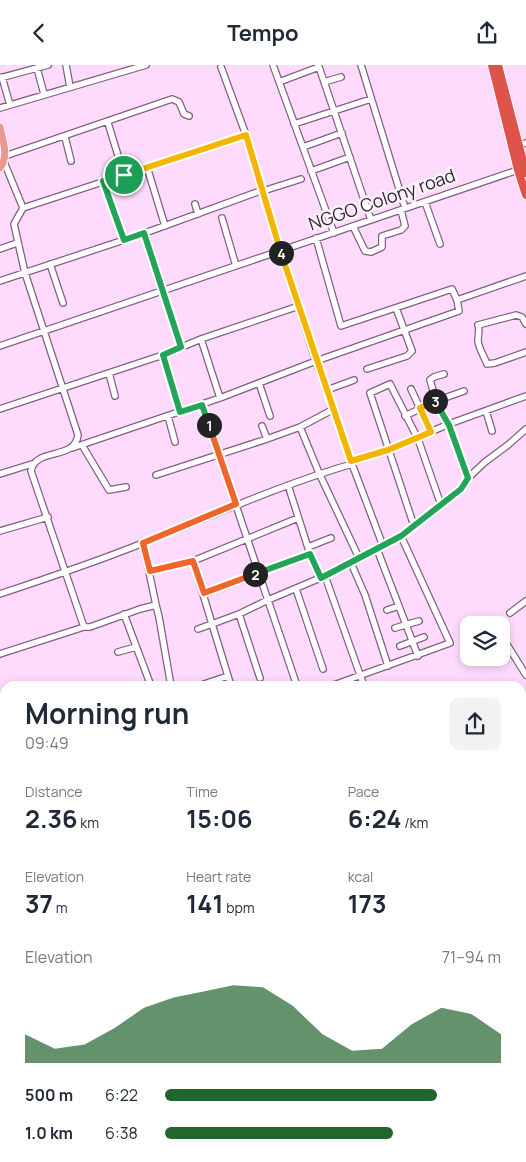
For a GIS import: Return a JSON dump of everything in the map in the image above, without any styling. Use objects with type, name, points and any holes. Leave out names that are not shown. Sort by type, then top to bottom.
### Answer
[{"type":"highway","points":[[492,65],[523,170]]},
{"type":"highway","points":[[498,65],[522,144],[526,195]]},
{"type":"main road","points":[[0,127],[3,162]]},
{"type":"street","points":[[10,105],[1,77],[48,65]]},
{"type":"street","points":[[66,65],[70,87]]},
{"type":"street","points":[[0,108],[146,65]]},
{"type":"street","points":[[273,65],[334,233]]},
{"type":"street","points":[[354,226],[366,251],[371,251],[382,247],[382,237],[401,230],[405,226],[403,209],[361,65]]},
{"type":"street","points":[[222,67],[246,135],[280,251],[316,361],[351,463],[383,546]]},
{"type":"street","points":[[279,82],[319,67],[371,220]]},
{"type":"street","points":[[37,68],[44,94]]},
{"type":"street","points":[[324,82],[341,77]]},
{"type":"street","points":[[23,208],[3,162],[65,137],[172,99],[180,102],[184,114],[189,116]]},
{"type":"street","points":[[294,124],[371,99]]},
{"type":"street","points":[[108,123],[124,175]]},
{"type":"street","points":[[303,147],[342,133]]},
{"type":"street","points":[[72,449],[77,442],[78,435],[25,273],[14,224],[23,208],[246,135]]},
{"type":"street","points":[[65,137],[71,161]]},
{"type":"street","points":[[311,171],[350,157]]},
{"type":"street","points":[[148,167],[165,226]]},
{"type":"street","name":"NGGO Colony road","points":[[0,346],[316,238],[523,170]]},
{"type":"street","points":[[0,281],[301,179]]},
{"type":"street","points":[[103,181],[124,240]]},
{"type":"street","points":[[425,202],[440,244]]},
{"type":"street","points":[[195,204],[198,214]]},
{"type":"street","points":[[222,218],[236,266]]},
{"type":"street","points":[[144,233],[181,347]]},
{"type":"street","points":[[0,474],[32,464],[37,459],[220,399],[316,361],[459,311],[452,289],[341,327],[316,238]]},
{"type":"street","points":[[0,249],[17,243]]},
{"type":"street","points":[[50,265],[63,303]]},
{"type":"street","points":[[457,300],[526,275]]},
{"type":"street","points":[[0,409],[163,355],[201,339],[299,306]]},
{"type":"street","points":[[367,369],[407,356],[412,351],[396,308]]},
{"type":"street","points":[[526,324],[522,317],[516,315],[478,325],[480,330],[478,343],[487,364],[526,352]]},
{"type":"street","points":[[201,339],[220,399]]},
{"type":"street","points":[[163,355],[180,412]]},
{"type":"street","points":[[109,373],[115,397]]},
{"type":"street","points":[[444,374],[430,380],[436,401],[449,425],[468,478]]},
{"type":"street","points":[[327,390],[354,380]]},
{"type":"street","points":[[259,383],[270,416]]},
{"type":"street","points":[[414,526],[370,393],[390,384],[418,439],[441,505]]},
{"type":"street","points":[[411,389],[431,432]]},
{"type":"street","points":[[405,416],[436,401],[464,391]]},
{"type":"street","points":[[0,594],[143,543],[236,504],[418,439],[431,432],[526,396]]},
{"type":"street","points":[[202,405],[296,681]]},
{"type":"street","points":[[156,475],[300,427],[334,409]]},
{"type":"street","points":[[486,411],[492,431]]},
{"type":"street","points":[[168,416],[175,442]]},
{"type":"street","points":[[262,426],[267,439]]},
{"type":"street","points":[[300,427],[319,473],[359,558]]},
{"type":"street","points":[[198,629],[239,614],[323,577],[401,536],[461,489],[468,478],[485,462],[526,429]]},
{"type":"street","points":[[82,445],[109,490],[126,487]]},
{"type":"street","points":[[32,464],[31,471],[84,627]]},
{"type":"street","points":[[288,485],[310,554],[323,577],[362,681]]},
{"type":"street","points":[[0,531],[48,517]]},
{"type":"street","points":[[150,571],[193,561],[298,518]]},
{"type":"street","points":[[346,681],[450,643],[401,536]]},
{"type":"street","points":[[308,547],[331,538]]},
{"type":"street","points":[[143,543],[160,617],[169,681]]},
{"type":"street","points":[[377,549],[418,656]]},
{"type":"street","points":[[204,593],[310,554]]},
{"type":"street","points":[[193,561],[230,681]]},
{"type":"street","points":[[351,563],[365,595],[388,666]]},
{"type":"street","points":[[296,589],[323,669]]},
{"type":"street","points":[[510,613],[526,601]]},
{"type":"street","points":[[0,654],[156,605]]},
{"type":"street","points":[[387,610],[399,606]]},
{"type":"street","points":[[239,614],[260,678]]},
{"type":"street","points":[[124,615],[150,681]]},
{"type":"street","points":[[395,628],[419,621]]},
{"type":"street","points":[[400,646],[424,637]]},
{"type":"street","points":[[118,651],[136,647]]},
{"type":"street","points":[[510,649],[526,675]]},
{"type":"street","points":[[213,681],[228,676]]},
{"type":"route","points":[[246,135],[280,251],[351,461],[388,450],[431,432],[420,408],[436,401],[449,425],[468,478],[461,489],[401,536],[321,578],[310,554],[204,593],[193,561],[150,571],[143,543],[236,504],[202,405],[180,412],[163,355],[181,347],[144,233],[124,240],[103,181],[124,175],[246,135]]}]
